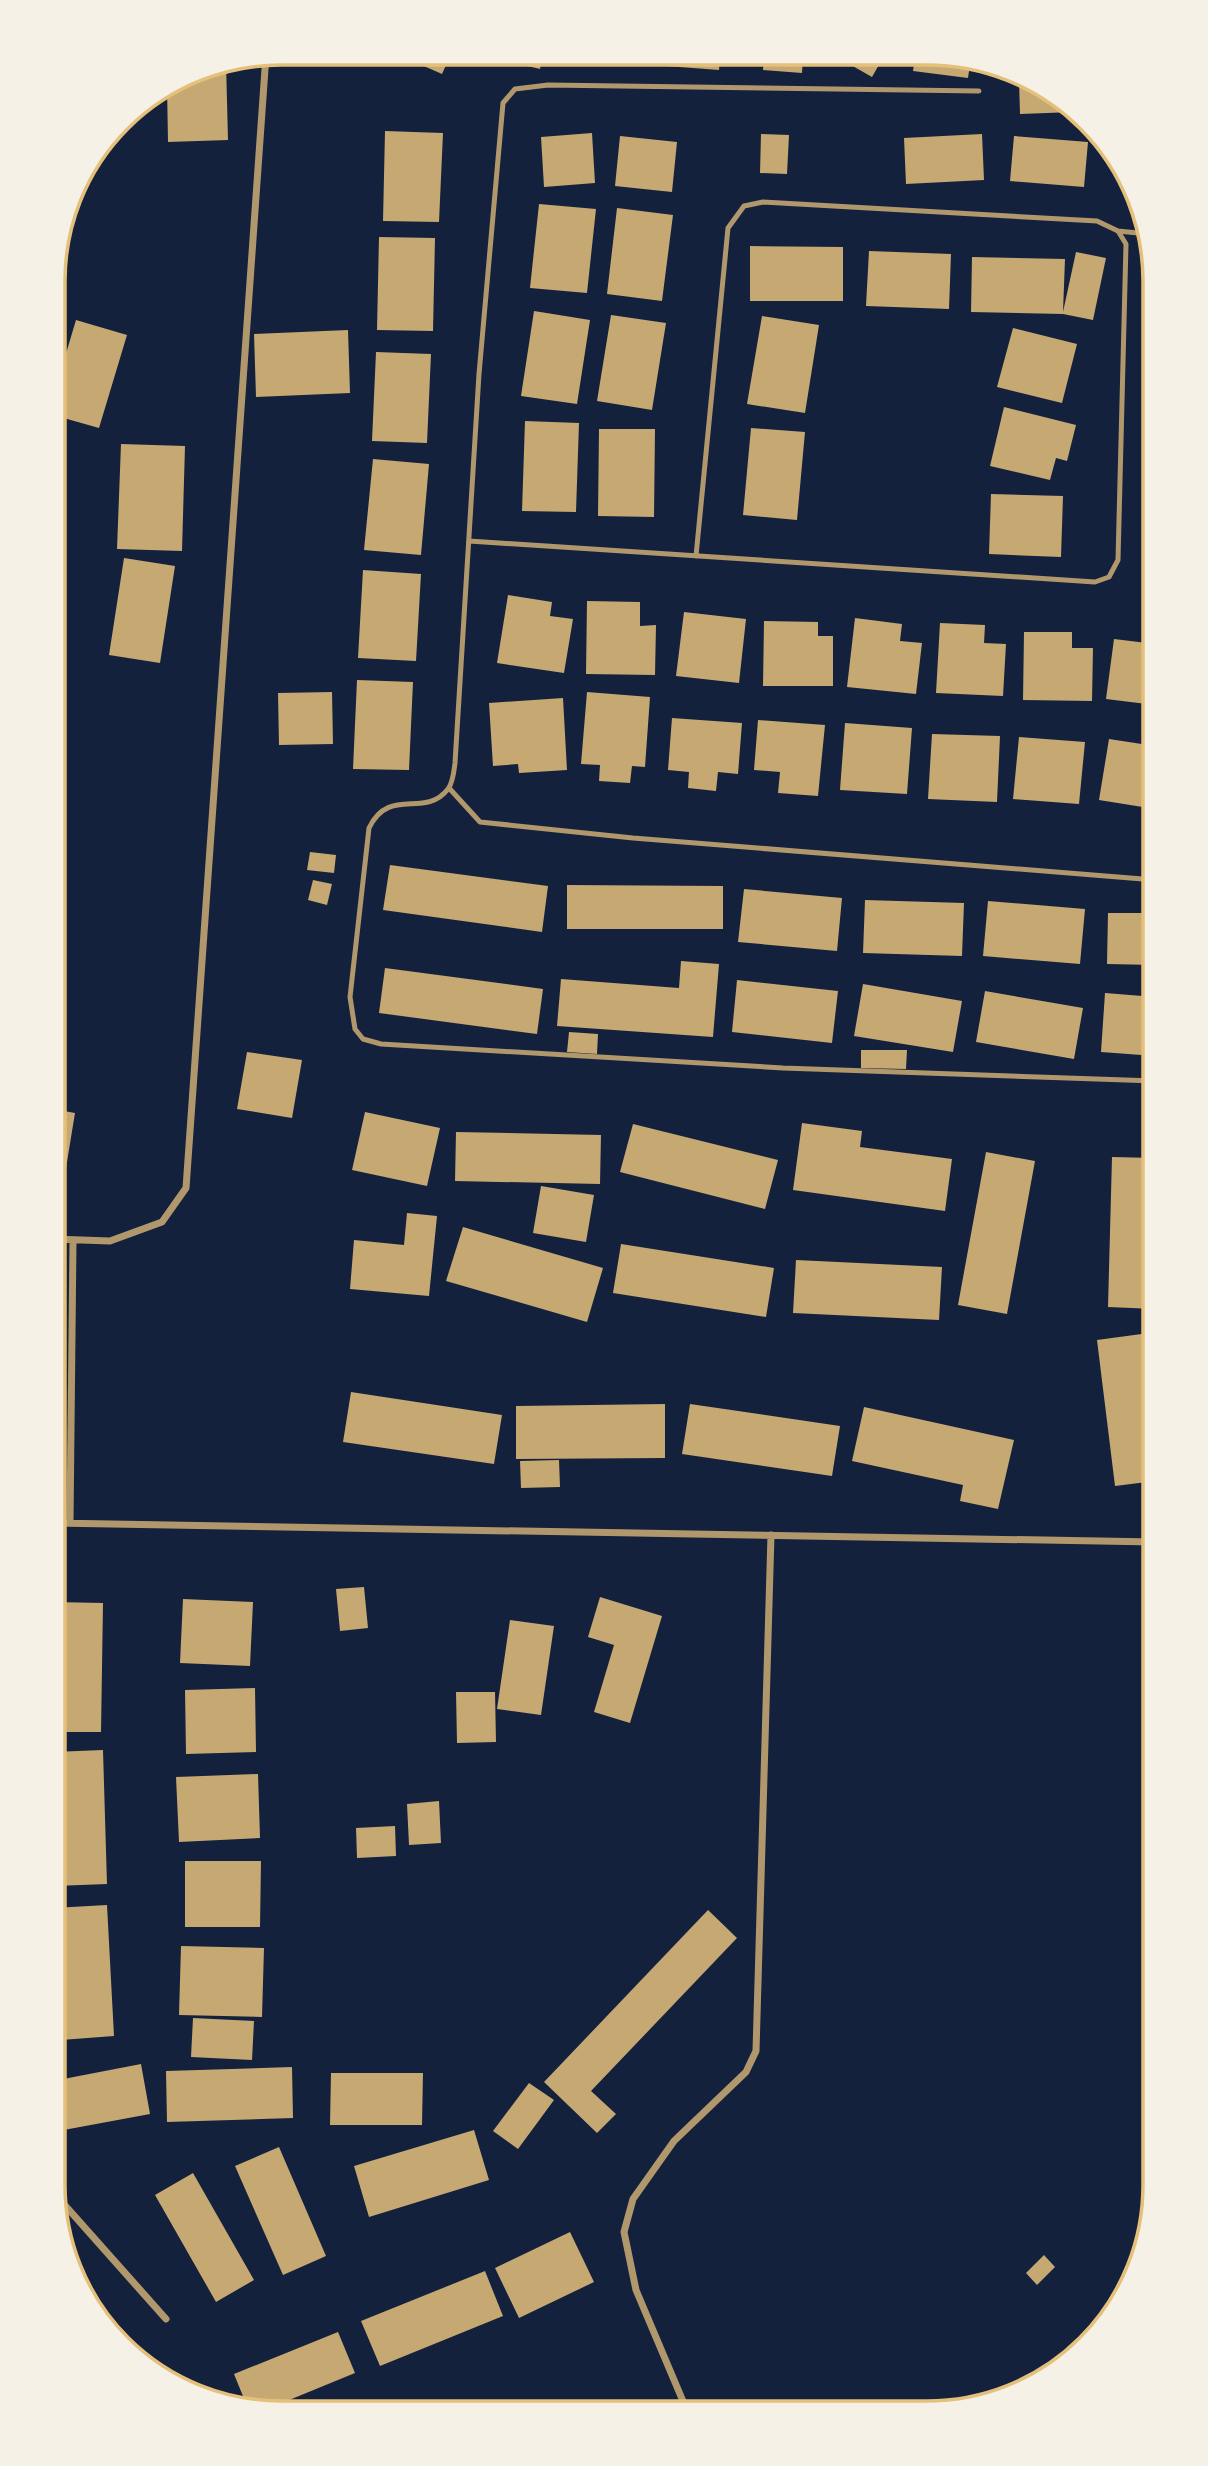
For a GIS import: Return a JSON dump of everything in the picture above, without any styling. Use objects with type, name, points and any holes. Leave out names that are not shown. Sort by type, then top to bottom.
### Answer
[{"type":"street","points":[[65,1240],[110,1241],[162,1222],[186,1188],[264,66]]},
{"type":"street","points":[[71,1523],[74,1240]]},
{"type":"street","points":[[65,1523],[1143,1542]]},
{"type":"street","points":[[683,2401],[636,2290],[624,2232],[633,2199],[674,2141],[746,2072],[756,2052],[771,1535]]},
{"type":"street","points":[[66,2206],[166,2319]]},
{"type":"lane","points":[[979,91],[548,85],[514,89],[503,103],[479,374],[456,763],[449,788],[432,803],[396,804],[376,814],[369,828],[349,997],[355,1029],[363,1039],[381,1044],[783,1068],[1143,1081]]},
{"type":"lane","points":[[696,556],[728,228],[744,206],[763,202],[1097,221],[1118,231],[1137,233]]},
{"type":"lane","points":[[469,541],[1095,583],[1109,577],[1118,559],[1126,244],[1118,231]]},
{"type":"lane","points":[[449,788],[480,822],[647,840],[1143,879]]},
{"type":"building","points":[[421,65],[446,65],[442,74]]},
{"type":"building","points":[[523,65],[541,65],[540,69]]},
{"type":"building","points":[[653,65],[719,65],[719,70]]},
{"type":"building","points":[[763,65],[802,65],[802,73],[763,70]]},
{"type":"building","points":[[851,65],[879,65],[872,77]]},
{"type":"building","points":[[914,65],[969,69],[968,78],[913,71]]},
{"type":"building","points":[[226,72],[228,140],[168,142],[167,97],[185,87]]},
{"type":"building","points":[[1019,85],[1062,112],[1020,114]]},
{"type":"building","points":[[385,131],[443,133],[439,222],[383,221]]},
{"type":"building","points":[[592,133],[595,183],[544,187],[541,137]]},
{"type":"building","points":[[761,134],[789,135],[787,174],[760,173]]},
{"type":"building","points":[[982,134],[984,180],[906,184],[904,138]]},
{"type":"building","points":[[620,136],[677,142],[672,192],[615,186]]},
{"type":"building","points":[[1014,136],[1088,142],[1084,187],[1010,181]]},
{"type":"building","points":[[539,204],[596,209],[587,293],[530,288]]},
{"type":"building","points":[[617,208],[673,215],[662,301],[607,294]]},
{"type":"building","points":[[379,237],[435,238],[433,331],[377,330]]},
{"type":"building","points":[[750,246],[843,247],[843,301],[750,301]]},
{"type":"building","points":[[869,251],[951,254],[949,309],[866,306]]},
{"type":"building","points":[[1076,252],[1106,258],[1093,320],[1063,314],[971,312],[972,257],[1065,259],[1063,312]]},
{"type":"building","points":[[534,311],[590,320],[577,404],[521,396]]},
{"type":"building","points":[[611,315],[666,323],[652,410],[597,401]]},
{"type":"building","points":[[762,316],[819,325],[805,413],[747,404]]},
{"type":"building","points":[[76,320],[127,335],[99,428],[65,418],[65,357]]},
{"type":"building","points":[[1013,328],[1077,344],[1062,403],[997,387]]},
{"type":"building","points":[[348,330],[350,393],[256,397],[254,334]]},
{"type":"building","points":[[376,352],[431,354],[427,443],[372,441]]},
{"type":"building","points":[[1004,407],[1076,425],[1067,461],[1056,458],[1050,480],[990,466]]},
{"type":"building","points":[[525,421],[579,423],[576,512],[522,511]]},
{"type":"building","points":[[751,428],[805,432],[797,520],[743,515]]},
{"type":"building","points":[[599,429],[655,429],[654,517],[598,516]]},
{"type":"building","points":[[121,444],[185,446],[182,551],[117,549]]},
{"type":"building","points":[[373,459],[429,464],[421,555],[364,550]]},
{"type":"building","points":[[991,494],[1063,496],[1061,557],[989,554]]},
{"type":"building","points":[[124,558],[175,566],[160,663],[109,655]]},
{"type":"building","points":[[363,570],[421,574],[416,661],[358,658]]},
{"type":"building","points":[[508,595],[552,602],[550,616],[573,619],[564,673],[497,663]]},
{"type":"building","points":[[587,601],[640,602],[640,626],[656,625],[655,675],[586,674]]},
{"type":"building","points":[[684,612],[746,619],[739,683],[676,676]]},
{"type":"building","points":[[855,618],[902,624],[900,641],[922,643],[916,694],[847,687]]},
{"type":"building","points":[[764,621],[818,622],[818,636],[833,636],[833,686],[763,686]]},
{"type":"building","points":[[940,623],[985,625],[984,643],[1006,644],[1003,696],[936,693]]},
{"type":"building","points":[[1024,632],[1072,632],[1072,648],[1093,648],[1092,701],[1023,700]]},
{"type":"building","points":[[1114,639],[1143,643],[1143,704],[1106,699]]},
{"type":"building","points":[[357,680],[413,682],[409,770],[353,769]]},
{"type":"building","points":[[332,692],[333,744],[279,745],[278,693]]},
{"type":"building","points":[[587,692],[650,697],[645,767],[632,766],[630,783],[599,781],[600,765],[581,764]]},
{"type":"building","points":[[563,698],[567,770],[519,773],[518,764],[493,766],[489,703]]},
{"type":"building","points":[[672,718],[742,723],[738,774],[718,772],[716,791],[688,788],[689,772],[668,770]]},
{"type":"building","points":[[758,720],[825,725],[818,796],[778,793],[780,772],[754,770]]},
{"type":"building","points":[[845,723],[912,728],[907,794],[840,790]]},
{"type":"building","points":[[932,734],[1000,736],[997,802],[928,799]]},
{"type":"building","points":[[1019,737],[1085,742],[1079,804],[1013,799]]},
{"type":"building","points":[[1109,739],[1143,744],[1143,807],[1099,800]]},
{"type":"building","points":[[310,852],[336,855],[334,873],[307,870]]},
{"type":"building","points":[[390,865],[548,886],[542,932],[383,910]]},
{"type":"building","points":[[313,880],[332,884],[327,905],[308,900]]},
{"type":"building","points":[[567,885],[723,886],[723,929],[567,929]]},
{"type":"building","points":[[744,889],[842,898],[837,951],[738,942]]},
{"type":"building","points":[[865,900],[964,903],[962,956],[863,953]]},
{"type":"building","points":[[988,901],[1085,909],[1080,964],[983,956]]},
{"type":"building","points":[[1108,913],[1143,913],[1143,965],[1107,964]]},
{"type":"building","points":[[681,961],[719,964],[713,1037],[557,1026],[561,979],[679,988]]},
{"type":"building","points":[[385,968],[543,989],[537,1034],[379,1013]]},
{"type":"building","points":[[737,980],[838,991],[832,1043],[732,1032]]},
{"type":"building","points":[[863,984],[962,1001],[953,1052],[854,1036]]},
{"type":"building","points":[[985,991],[1083,1008],[1074,1059],[976,1042]]},
{"type":"building","points":[[1105,993],[1143,996],[1143,1055],[1101,1052]]},
{"type":"building","points":[[569,1032],[598,1034],[597,1054],[567,1052]]},
{"type":"building","points":[[861,1050],[907,1050],[906,1069],[861,1068]]},
{"type":"building","points":[[247,1052],[302,1060],[292,1118],[237,1109]]},
{"type":"building","points":[[65,1111],[75,1113],[65,1174]]},
{"type":"building","points":[[365,1112],[440,1128],[427,1186],[352,1170]]},
{"type":"building","points":[[802,1123],[862,1131],[860,1147],[952,1159],[945,1211],[793,1190]]},
{"type":"building","points":[[633,1124],[778,1160],[765,1209],[620,1172]]},
{"type":"building","points":[[456,1132],[601,1135],[600,1184],[455,1181]]},
{"type":"building","points":[[986,1152],[1035,1161],[1007,1314],[958,1305]]},
{"type":"building","points":[[1112,1157],[1143,1158],[1143,1308],[1108,1307]]},
{"type":"building","points":[[541,1186],[594,1195],[586,1242],[533,1233]]},
{"type":"building","points":[[407,1213],[437,1216],[429,1296],[350,1289],[354,1240],[404,1245]]},
{"type":"building","points":[[463,1227],[603,1268],[587,1322],[446,1281]]},
{"type":"building","points":[[621,1244],[774,1268],[766,1317],[613,1293]]},
{"type":"building","points":[[796,1260],[942,1267],[939,1320],[793,1313]]},
{"type":"building","points":[[1143,1334],[1143,1482],[1115,1486],[1097,1340]]},
{"type":"building","points":[[351,1392],[502,1415],[494,1464],[343,1442]]},
{"type":"building","points":[[665,1404],[665,1458],[516,1459],[516,1406]]},
{"type":"building","points":[[690,1404],[840,1426],[832,1476],[682,1454]]},
{"type":"building","points":[[864,1407],[1014,1440],[998,1509],[960,1501],[963,1485],[852,1461]]},
{"type":"building","points":[[559,1460],[560,1487],[521,1488],[520,1461]]},
{"type":"building","points":[[364,1587],[368,1628],[340,1631],[336,1589]]},
{"type":"building","points":[[600,1597],[662,1616],[630,1723],[594,1712],[614,1645],[588,1637]]},
{"type":"building","points":[[183,1599],[253,1602],[250,1666],[180,1663]]},
{"type":"building","points":[[65,1602],[103,1603],[101,1732],[65,1732]]},
{"type":"building","points":[[510,1620],[554,1626],[541,1715],[497,1709]]},
{"type":"building","points":[[255,1688],[256,1752],[186,1754],[185,1690]]},
{"type":"building","points":[[456,1692],[495,1692],[496,1742],[457,1743]]},
{"type":"building","points":[[103,1750],[107,1884],[65,1886],[65,1752]]},
{"type":"building","points":[[258,1774],[260,1838],[179,1842],[176,1777]]},
{"type":"building","points":[[439,1801],[441,1843],[409,1845],[407,1804]]},
{"type":"building","points":[[395,1826],[396,1856],[357,1858],[356,1828]]},
{"type":"building","points":[[185,1861],[261,1861],[260,1927],[185,1927]]},
{"type":"building","points":[[107,1905],[114,2036],[65,2040],[65,1907]]},
{"type":"building","points":[[708,1910],[737,1938],[591,2091],[616,2114],[597,2133],[544,2082]]},
{"type":"building","points":[[181,1946],[264,1948],[262,2017],[179,2015]]},
{"type":"building","points":[[193,2018],[254,2021],[252,2060],[191,2057]]},
{"type":"building","points":[[141,2064],[150,2114],[65,2130],[65,2079]]},
{"type":"building","points":[[292,2067],[293,2118],[167,2122],[166,2071]]},
{"type":"building","points":[[331,2073],[423,2073],[422,2125],[330,2125]]},
{"type":"building","points":[[529,2083],[554,2100],[518,2149],[493,2131]]},
{"type":"building","points":[[474,2130],[489,2180],[369,2217],[354,2166]]},
{"type":"building","points":[[279,2147],[326,2256],[283,2275],[235,2166]]},
{"type":"building","points":[[193,2173],[254,2280],[216,2302],[155,2195]]},
{"type":"building","points":[[570,2232],[594,2282],[519,2318],[495,2268]]},
{"type":"building","points":[[1044,2255],[1055,2267],[1037,2285],[1026,2273]]},
{"type":"building","points":[[485,2271],[503,2316],[380,2366],[361,2321]]},
{"type":"building","points":[[338,2332],[355,2373],[287,2401],[243,2397],[234,2374]]}]
